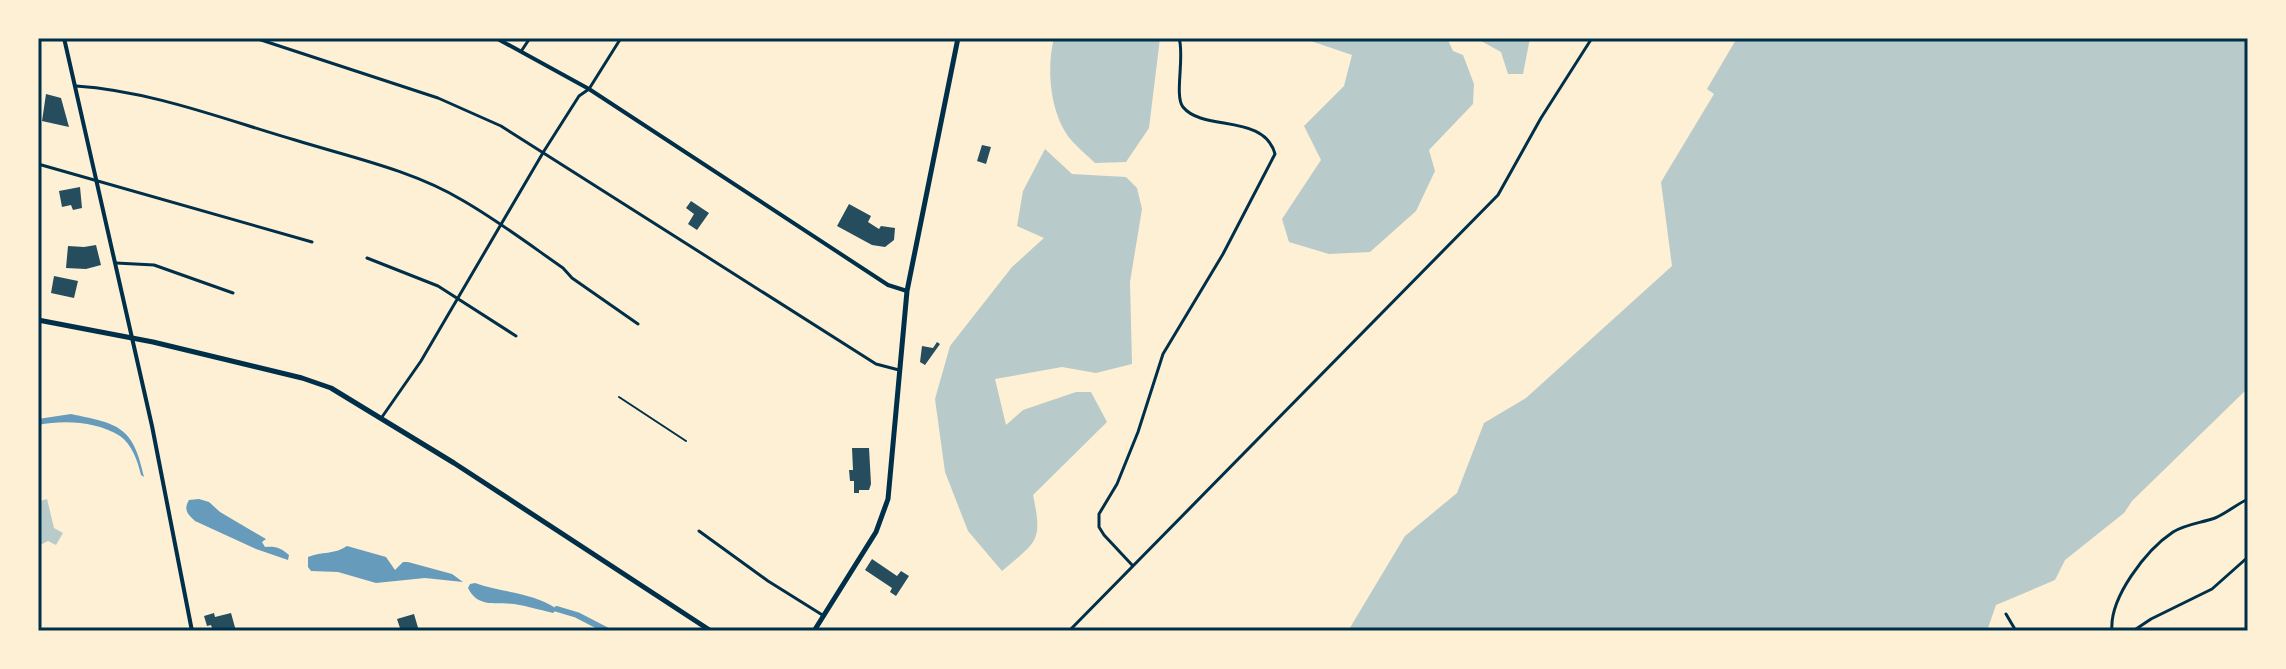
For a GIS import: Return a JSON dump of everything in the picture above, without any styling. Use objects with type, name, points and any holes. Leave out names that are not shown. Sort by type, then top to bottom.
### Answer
[{"type":"main road","points":[[814,631],[876,532],[888,499],[907,291],[958,38]]},
{"type":"main road","points":[[38,320],[302,378],[331,388],[382,417],[711,631]]},
{"type":"street","points":[[64,38],[161,464],[192,631]]},
{"type":"street","points":[[255,38],[438,98],[501,126],[876,364],[899,370]]},
{"type":"street","points":[[496,38],[589,89],[888,285],[907,291]]},
{"type":"street","points":[[522,50],[530,38]]},
{"type":"street","points":[[382,417],[421,361],[544,151],[621,38]]},
{"type":"street","points":[[1134,567],[1104,535],[1099,527],[1099,514],[1117,484],[1138,432],[1163,354],[1223,254],[1275,154],[1273,143],[1259,131],[1184,109],[1180,101],[1183,51],[1179,38]]},
{"type":"street","points":[[1069,631],[1498,195],[1541,118],[1592,38]]},
{"type":"street","points":[[75,86],[116,89],[383,167],[461,199],[563,268],[572,278],[638,324]]},
{"type":"street","points":[[38,164],[312,242]]},
{"type":"street","points":[[367,258],[458,296],[516,336]]},
{"type":"street","points":[[116,263],[154,265],[233,293]]},
{"type":"street","points":[[2112,631],[2111,621],[2118,599],[2146,555],[2175,531],[2223,514],[2248,499]]},
{"type":"street","points":[[699,531],[768,581],[824,616]]},
{"type":"street","points":[[2133,631],[2212,589],[2248,557]]},
{"type":"street","points":[[2006,614],[2016,631]]},
{"type":"lane","points":[[619,397],[686,441]]},
{"type":"shaded area","points":[[1054,38],[1160,38],[1149,128],[1126,162],[1095,163],[1065,131],[1055,106],[1050,78]]},
{"type":"shaded area","points":[[1302,38],[1447,38],[1453,51],[1463,55],[1474,84],[1473,104],[1429,150],[1435,171],[1416,211],[1370,252],[1329,254],[1289,242],[1282,219],[1321,160],[1304,126],[1344,86],[1352,55]]},
{"type":"shaded area","points":[[1476,38],[1530,38],[1523,74],[1508,74],[1501,52]]},
{"type":"shaded area","points":[[1737,38],[2248,38],[2248,388],[2132,501],[2124,513],[2065,560],[2055,580],[1996,605],[1987,631],[1348,631],[1405,536],[1457,493],[1484,423],[1526,398],[1672,266],[1661,182],[1714,94],[1707,89]]},
{"type":"shaded area","points":[[1045,149],[1072,174],[1126,177],[1137,188],[1142,209],[1130,282],[1132,364],[1096,373],[1062,367],[995,379],[1006,425],[1023,410],[1076,392],[1091,392],[1107,422],[1033,495],[1037,532],[1030,546],[1002,571],[968,531],[945,472],[935,399],[950,346],[1012,267],[1044,238],[1017,226],[1023,191]]},
{"type":"shaded area","points":[[47,499],[54,528],[63,533],[56,545],[48,541],[38,546],[38,505]]},
{"type":"water","points":[[71,414],[101,421],[121,430],[135,447],[144,477],[128,444],[111,431],[80,423],[38,425],[38,419]]},
{"type":"water","points":[[189,500],[209,502],[266,539],[262,542],[265,547],[283,551],[289,555],[288,560],[195,521],[186,507]]},
{"type":"water","points":[[347,546],[386,557],[395,570],[403,562],[408,562],[452,574],[463,582],[425,578],[376,583],[338,572],[311,571],[308,567],[308,557]]},
{"type":"water","points":[[475,583],[538,599],[557,609],[553,613],[482,601],[468,588]]},
{"type":"building","points":[[46,94],[61,98],[69,127],[42,121]]},
{"type":"building","points":[[982,145],[991,147],[986,164],[977,161]]},
{"type":"building","points":[[80,187],[82,208],[73,210],[71,205],[62,207],[59,191]]},
{"type":"building","points":[[691,201],[709,213],[697,230],[688,224],[694,214],[686,208]]},
{"type":"building","points":[[849,204],[871,216],[868,222],[879,229],[881,226],[895,228],[894,240],[885,247],[872,245],[837,226]]},
{"type":"building","points":[[96,245],[101,265],[86,269],[66,268],[68,246]]},
{"type":"building","points":[[54,276],[78,281],[74,298],[51,293]]},
{"type":"building","points":[[937,342],[940,344],[925,365],[920,362],[922,346],[933,348]]},
{"type":"building","points":[[852,448],[869,448],[871,484],[869,490],[859,490],[859,493],[854,493],[854,481],[850,481]]},
{"type":"building","points":[[872,559],[897,576],[901,571],[909,576],[896,596],[890,592],[892,588],[865,570]]},
{"type":"building","points":[[214,613],[215,617],[231,613],[236,631],[213,631],[211,625],[207,626],[204,616]]},
{"type":"building","points":[[414,614],[419,631],[401,631],[397,619]]},
{"type":"waterway","points":[[557,609],[577,615],[608,631]]}]
